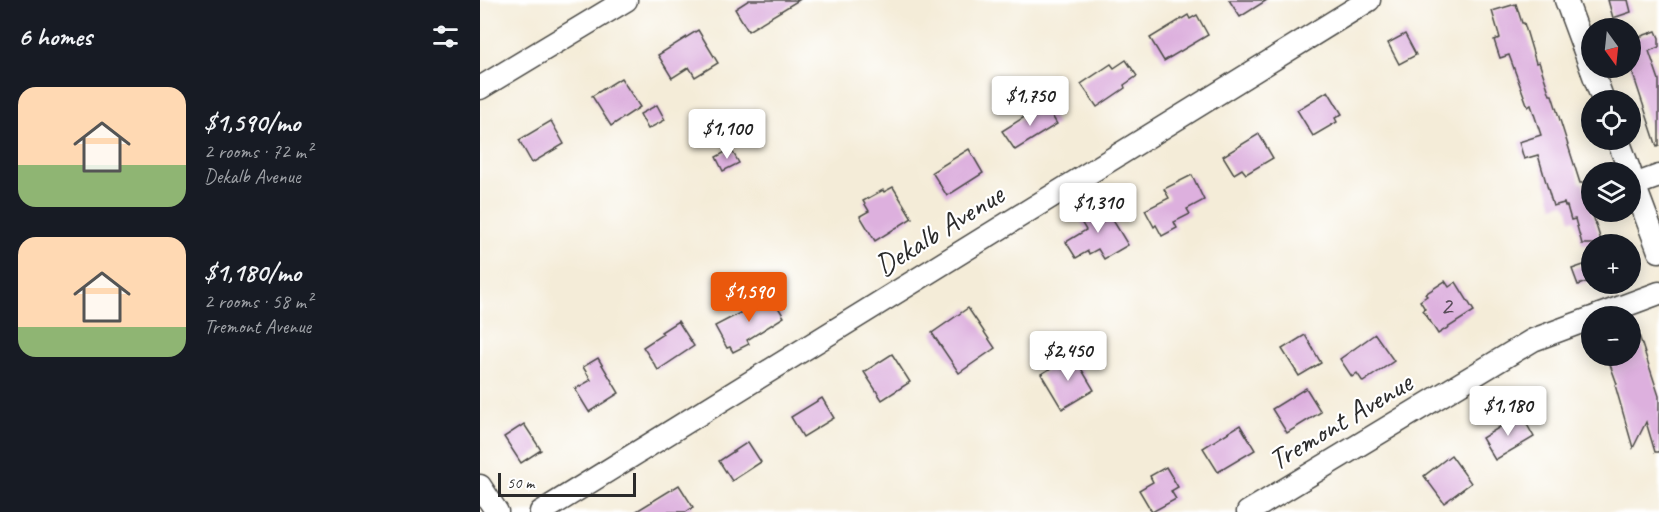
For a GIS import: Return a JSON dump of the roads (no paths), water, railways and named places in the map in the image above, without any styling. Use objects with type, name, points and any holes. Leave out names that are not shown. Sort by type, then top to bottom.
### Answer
[{"type":"street","points":[[480,88],[626,0]]},
{"type":"street","name":"Dekalb Avenue","points":[[541,512],[1369,0]]},
{"type":"street","points":[[1566,0],[1599,90]]},
{"type":"street","points":[[1641,177],[1659,176]]},
{"type":"street","points":[[1641,202],[1659,251]]},
{"type":"street","points":[[1624,306],[1659,293]]},
{"type":"street","name":"Tremont Avenue","points":[[1248,512],[1533,340],[1581,322]]},
{"type":"street","points":[[480,486],[497,512]]}]
